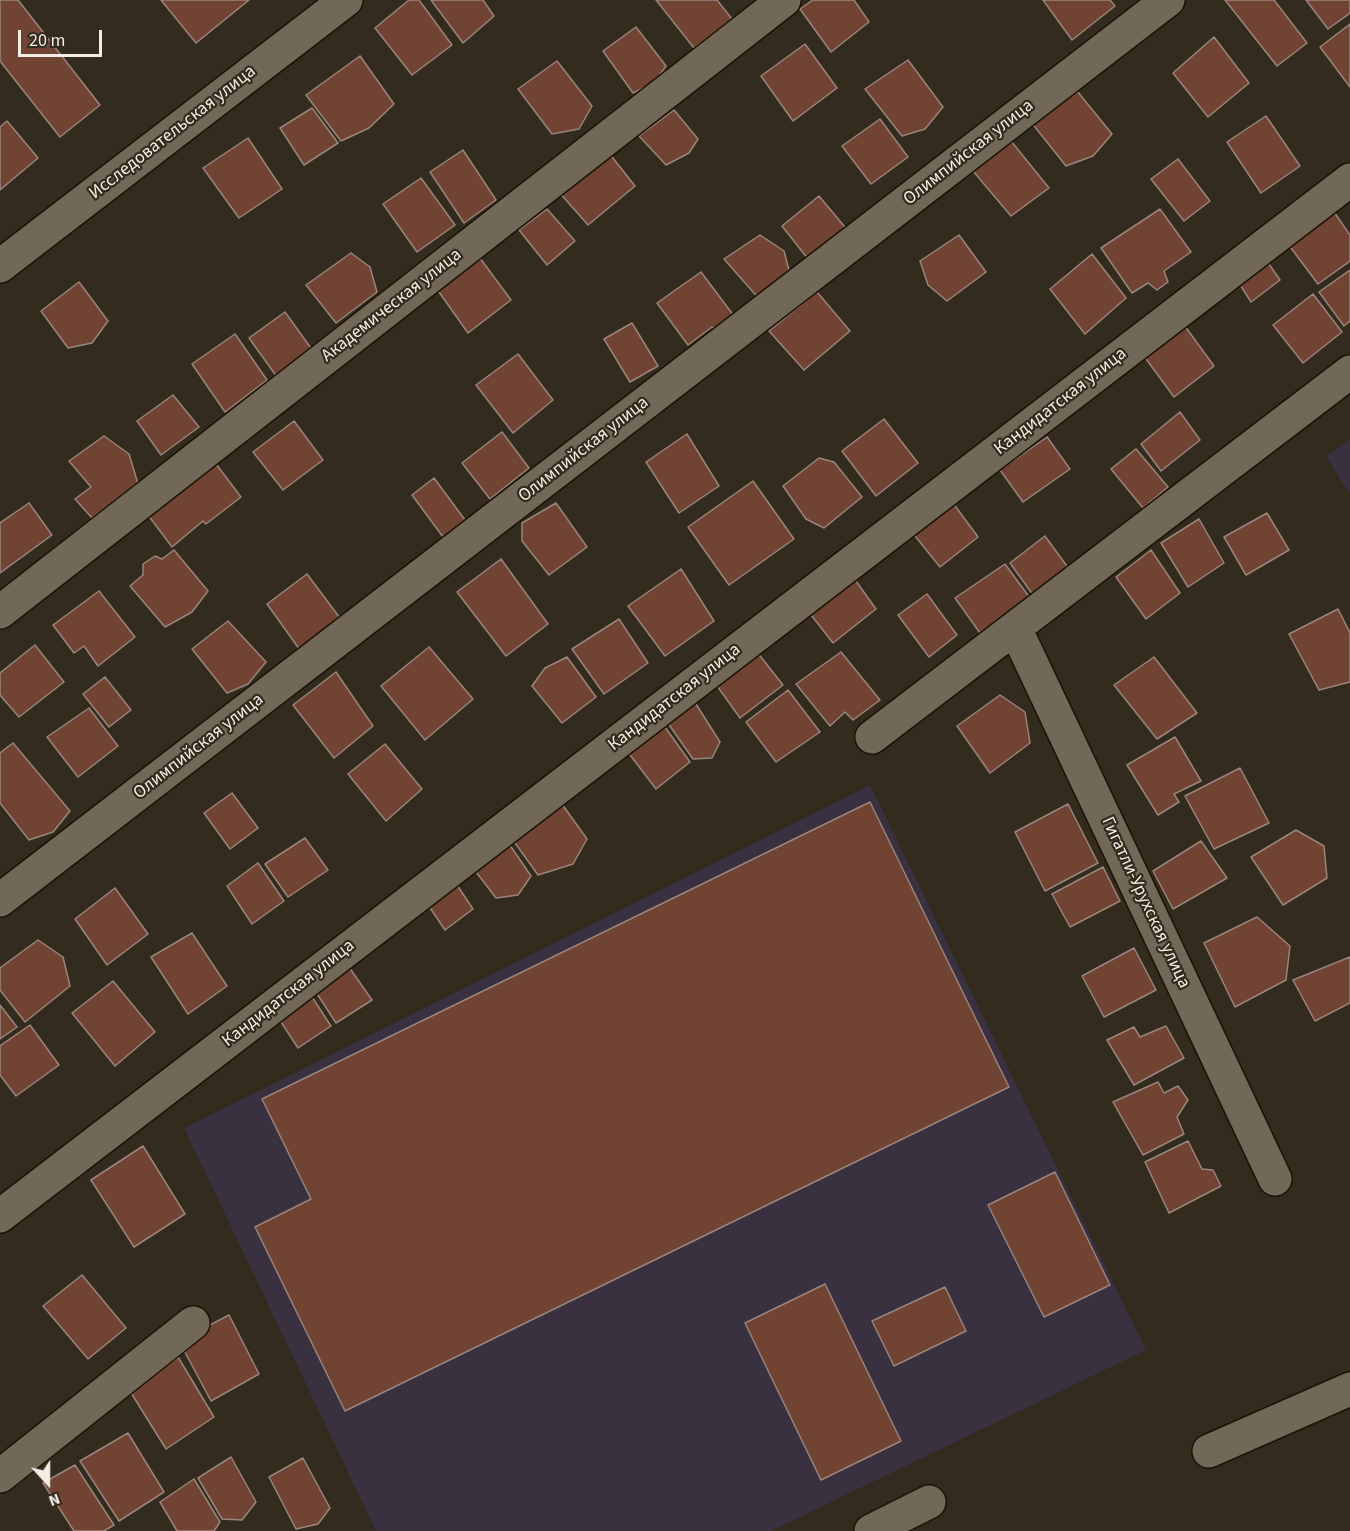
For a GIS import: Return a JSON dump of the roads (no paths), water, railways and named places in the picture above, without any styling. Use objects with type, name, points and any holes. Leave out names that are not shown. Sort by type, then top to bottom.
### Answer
[{"type":"street","name":"Исследовательская улица","points":[[0,266],[346,0]]},
{"type":"street","name":"Академическая улица","points":[[0,612],[784,0]]},
{"type":"street","name":"Олимпийская улица","points":[[0,900],[1168,0]]},
{"type":"street","name":"Кандидатская улица","points":[[0,1216],[1350,180]]},
{"type":"street","points":[[872,737],[1350,372]]},
{"type":"street","name":"Гигатли-Урухская улица","points":[[1015,628],[1275,1179]]},
{"type":"street","points":[[0,1476],[194,1323]]},
{"type":"street","points":[[1209,1451],[1350,1389]]},
{"type":"street","points":[[871,1531],[929,1503]]}]
